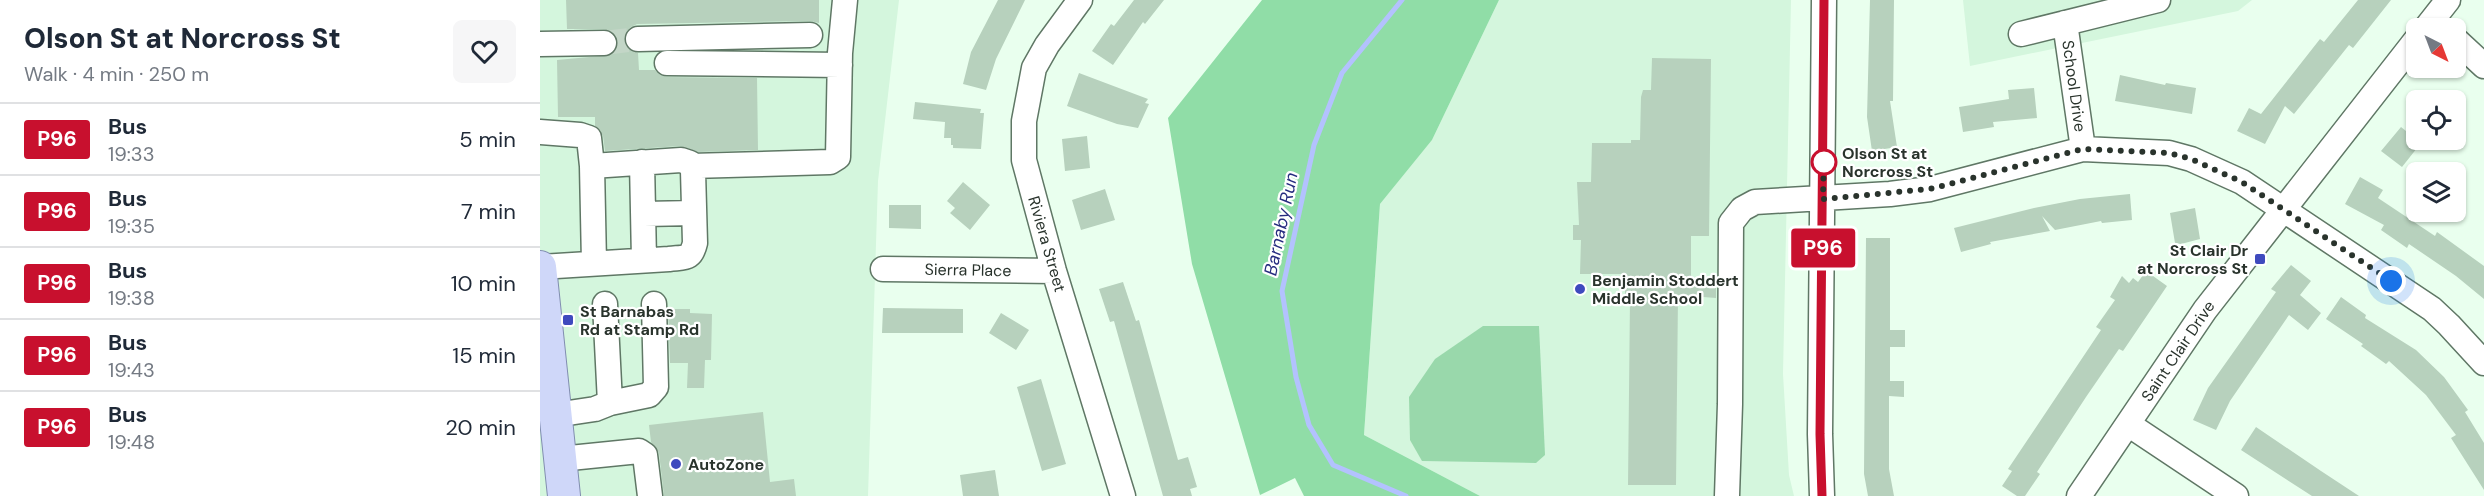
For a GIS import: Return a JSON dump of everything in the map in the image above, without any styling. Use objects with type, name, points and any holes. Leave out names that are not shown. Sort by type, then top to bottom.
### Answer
[{"type":"main road","points":[[540,267],[564,496]]},
{"type":"street","points":[[691,166],[830,162],[838,157],[844,0]]},
{"type":"street","name":"Riviera Street","points":[[1080,0],[1047,45],[1034,68],[1024,121],[1024,160],[1054,271],[1122,496]]},
{"type":"street","points":[[1822,496],[1820,434],[1824,0]]},
{"type":"street","points":[[2021,33],[2158,0]]},
{"type":"street","name":"School Drive","points":[[2065,23],[2083,149]]},
{"type":"street","points":[[638,39],[810,35]]},
{"type":"street","points":[[540,44],[604,44]]},
{"type":"street","points":[[2466,49],[2484,66]]},
{"type":"street","name":"Saint Clair Drive","points":[[2079,496],[2205,310],[2406,53]]},
{"type":"street","points":[[667,63],[840,65]]},
{"type":"street","points":[[540,132],[580,135],[588,138],[592,166],[594,264]]},
{"type":"street","points":[[1727,496],[1731,223],[1742,209],[1755,202],[1823,199],[1930,189],[2083,149],[2144,150],[2169,153],[2191,159],[2242,182],[2285,209],[2432,309],[2450,324],[2484,363]]},
{"type":"street","points":[[540,267],[688,257],[693,253],[694,213],[690,163],[681,160],[592,166]]},
{"type":"street","points":[[642,162],[644,260]]},
{"type":"street","points":[[644,214],[694,213]]},
{"type":"street","name":"Sierra Place","points":[[883,269],[1054,271]]},
{"type":"street","points":[[605,304],[610,403]]},
{"type":"street","points":[[555,415],[595,409],[610,403],[649,395],[656,387],[654,304]]},
{"type":"street","points":[[2128,424],[2236,496]]},
{"type":"street","points":[[560,459],[639,451],[645,455],[650,496]]},
{"type":"shaded area","points":[[540,0],[899,0],[878,181],[868,496],[540,496]]},
{"type":"shaded area","name":"Benjamin Stoddert Middle School","points":[[1499,0],[1791,0],[1783,374],[1789,475],[1794,496],[1480,496],[1364,435],[1380,204],[1432,140]]},
{"type":"shaded area","points":[[1963,0],[2252,0],[2238,11],[1970,66]]},
{"type":"green space","points":[[1262,0],[1499,0],[1432,140],[1380,204],[1364,435],[1480,496],[1304,496],[1295,478],[1260,495],[1192,264],[1168,118]]},
{"type":"green space","points":[[1483,326],[1539,326],[1545,455],[1536,463],[1422,461],[1410,440],[1409,397],[1435,359]]},
{"type":"building","points":[[566,0],[819,0],[819,23],[810,21],[637,24],[631,27],[626,32],[624,40],[626,47],[638,53],[639,70],[655,70],[667,77],[757,78],[758,150],[698,152],[680,146],[605,151],[603,136],[595,126],[595,117],[558,117],[557,60],[611,55],[617,49],[618,42],[616,35],[604,29],[567,29]]},
{"type":"building","points":[[998,0],[1025,0],[996,59],[986,90],[963,84],[971,52]]},
{"type":"building","points":[[1134,0],[1164,0],[1145,24],[1143,22],[1113,65],[1092,51],[1111,24],[1114,26]]},
{"type":"building","points":[[1870,0],[1894,0],[1893,101],[1890,101],[1897,147],[1872,151],[1867,117]]},
{"type":"building","points":[[2358,0],[2391,0],[2353,48],[2349,45],[2294,114],[2285,106],[2265,144],[2237,131],[2249,108],[2261,114],[2320,39],[2324,42]]},
{"type":"building","points":[[1652,58],[1711,59],[1709,236],[1691,236],[1691,278],[1716,279],[1716,298],[1678,295],[1676,485],[1628,485],[1630,299],[1625,299],[1625,274],[1580,274],[1581,240],[1573,240],[1573,225],[1579,225],[1577,182],[1591,182],[1592,143],[1631,143],[1631,140],[1640,140],[1641,97],[1643,90],[1651,90]]},
{"type":"building","points":[[1079,73],[1148,99],[1145,103],[1149,104],[1138,128],[1117,124],[1067,106]]},
{"type":"building","points":[[2120,75],[2165,85],[2166,83],[2196,88],[2192,114],[2115,101]]},
{"type":"building","points":[[2034,88],[2037,118],[1993,122],[1994,127],[1963,132],[1959,107],[2009,99],[2008,90]]},
{"type":"building","points":[[915,102],[981,109],[980,113],[984,113],[981,149],[953,148],[951,138],[944,138],[945,122],[913,119]]},
{"type":"building","points":[[2401,127],[2406,131],[2406,150],[2415,150],[2402,167],[2381,151]]},
{"type":"building","points":[[1087,136],[1090,168],[1065,171],[1062,139]]},
{"type":"building","points":[[2360,177],[2383,190],[2378,198],[2406,217],[2406,222],[2414,222],[2435,236],[2437,232],[2484,266],[2484,299],[2456,276],[2409,244],[2407,248],[2381,230],[2384,225],[2345,204]]},
{"type":"building","points":[[963,182],[990,205],[970,230],[950,213],[955,208],[947,201]]},
{"type":"building","points":[[1105,189],[1115,220],[1081,230],[1072,200]]},
{"type":"building","points":[[2130,194],[2132,220],[2102,223],[2101,221],[2055,230],[2042,216],[2050,231],[1990,242],[1991,244],[1961,252],[1954,228],[2080,199]]},
{"type":"building","points":[[889,205],[921,205],[921,229],[889,228]]},
{"type":"building","points":[[2195,208],[2200,239],[2181,244],[2175,243],[2170,213]]},
{"type":"building","points":[[1866,238],[1890,238],[1890,330],[1905,330],[1905,347],[1890,347],[1890,381],[1904,381],[1904,397],[1889,396],[1889,469],[1894,496],[1868,496],[1864,474]]},
{"type":"building","points":[[2291,265],[2311,281],[2300,295],[2321,313],[2308,330],[2289,315],[2230,401],[2216,430],[2193,420],[2208,388],[2276,292],[2271,289]]},
{"type":"building","points":[[2146,271],[2167,286],[2123,351],[2119,349],[2086,397],[2037,472],[2040,474],[2025,496],[2017,496],[2002,486],[2012,471],[2008,469],[2101,330],[2096,327],[2115,300],[2110,297],[2122,276],[2129,283],[2133,278],[2138,282]]},
{"type":"building","points":[[1123,282],[1136,321],[1139,320],[1178,460],[1188,457],[1197,487],[1190,489],[1192,496],[1163,496],[1114,321],[1110,322],[1099,289]]},
{"type":"building","points":[[2341,297],[2366,315],[2365,318],[2416,350],[2444,377],[2468,410],[2465,412],[2484,443],[2484,490],[2451,438],[2456,435],[2426,395],[2389,361],[2386,364],[2361,346],[2363,344],[2326,319]]},
{"type":"building","points":[[883,308],[963,309],[963,333],[882,333]]},
{"type":"building","points":[[668,309],[690,309],[690,313],[712,314],[711,360],[705,360],[704,388],[687,388],[688,363],[670,363]]},
{"type":"building","points":[[1001,313],[1029,330],[1016,350],[989,333]]},
{"type":"building","points":[[1041,379],[1066,464],[1042,471],[1017,387]]},
{"type":"building","points":[[763,412],[770,482],[794,479],[796,496],[664,496],[659,453],[651,442],[649,425]]},
{"type":"building","points":[[2256,427],[2359,496],[2312,496],[2241,450]]},
{"type":"building","points":[[995,470],[999,496],[963,496],[960,475]]},
{"type":"waterway","name":"Barnaby Run","points":[[1402,0],[1342,73],[1314,145],[1282,291],[1296,377],[1309,425],[1333,465],[1406,496]]},
{"type":"tunnel","points":[[604,43],[638,39]]},
{"type":"bus line","name":"P96","points":[[1822,496],[1820,434],[1824,0]]},
{"type":"place","name":"Olson St at Norcross St","points":[[1824,162]]},
{"type":"place","name":"St Clair Dr at Norcross St","points":[[2260,259]]},
{"type":"place","name":"Benjamin Stoddert Middle School","points":[[1580,289]]},
{"type":"place","name":"St Barnabas Rd at Stamp Rd","points":[[568,320]]},
{"type":"place","name":"AutoZone","points":[[676,464]]},
{"type":"route","points":[[1824,162],[1824,154],[1823,199],[1930,189],[2083,149],[2144,150],[2169,153],[2191,159],[2242,182],[2391,281]]}]
